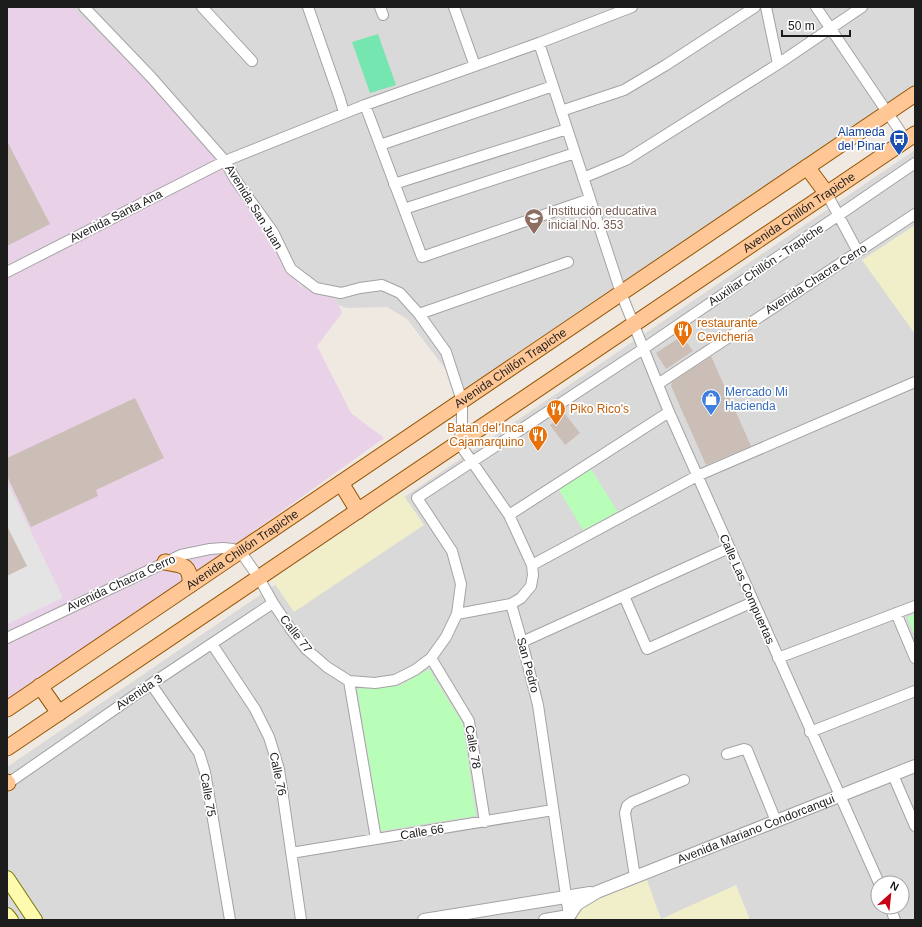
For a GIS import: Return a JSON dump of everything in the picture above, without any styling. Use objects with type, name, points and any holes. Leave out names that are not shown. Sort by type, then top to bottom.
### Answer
[{"type":"main road","name":"Avenida Chillón Trapiche","points":[[7,709],[915,94]]},
{"type":"main road","name":"Avenida Chillón Trapiche","points":[[7,748],[911,137]]},
{"type":"main road","points":[[807,166],[827,194]]},
{"type":"main road","points":[[341,483],[358,511]]},
{"type":"main road","points":[[165,562],[182,565],[187,569],[190,572],[190,585]]},
{"type":"main road","points":[[40,686],[59,713]]},
{"type":"main road","points":[[7,878],[35,920]]},
{"type":"main road","points":[[7,915],[11,920]]},
{"type":"street","name":"Avenida San Juan","points":[[84,7],[151,77],[225,160],[235,179],[273,232],[291,269],[316,288],[341,293],[360,288],[382,285],[400,293],[419,314],[446,352],[462,401],[462,425],[459,443]]},
{"type":"street","points":[[202,7],[252,61]]},
{"type":"street","points":[[308,7],[344,113]]},
{"type":"street","points":[[454,7],[475,66]]},
{"type":"street","name":"Avenida Santa Ana","points":[[7,272],[225,160],[365,105],[539,43],[632,7]]},
{"type":"street","points":[[561,111],[624,90],[666,66],[755,7]]},
{"type":"street","points":[[766,7],[778,64]]},
{"type":"street","points":[[816,7],[888,112],[911,137]]},
{"type":"street","points":[[583,178],[626,160],[778,64],[862,7]]},
{"type":"street","name":"Calle Las Compuertas","points":[[539,43],[621,293],[643,349],[669,412],[810,732],[875,875]]},
{"type":"street","points":[[380,145],[553,86]]},
{"type":"street","points":[[365,105],[422,257],[590,199]]},
{"type":"street","points":[[394,184],[567,129]]},
{"type":"street","points":[[404,209],[575,153]]},
{"type":"street","name":"Auxiliar Chillón - Trapiche","points":[[417,498],[643,349],[915,163]]},
{"type":"street","points":[[827,194],[858,252]]},
{"type":"street","name":"Avenida Chacra Cerro","points":[[658,384],[915,214]]},
{"type":"street","points":[[419,314],[568,262]]},
{"type":"street","points":[[532,565],[697,476],[915,382]]},
{"type":"street","points":[[509,515],[669,412]]},
{"type":"street","points":[[457,614],[510,604],[521,598],[531,586],[533,575],[532,565],[509,515],[459,443]]},
{"type":"street","name":"Calle 77","points":[[240,551],[259,578],[273,603],[306,649],[327,667],[350,681],[375,683],[395,680],[415,670],[431,658],[446,637],[457,614],[461,584],[452,551],[417,498]]},
{"type":"street","points":[[522,642],[729,548]]},
{"type":"street","name":"Avenida Chacra Cerro","points":[[7,638],[181,555],[210,549],[234,549],[240,551]]},
{"type":"street","points":[[624,596],[648,649],[753,602]]},
{"type":"street","name":"Avenida 3","points":[[7,783],[151,684],[273,603]]},
{"type":"street","name":"San Pedro","points":[[510,604],[522,642],[538,705],[569,916]]},
{"type":"street","points":[[778,658],[915,606]]},
{"type":"street","points":[[896,613],[915,658]]},
{"type":"street","name":"Calle 76","points":[[212,644],[256,709],[269,737],[280,769],[301,920]]},
{"type":"street","name":"Calle 78","points":[[431,658],[469,721],[485,822]]},
{"type":"street","points":[[350,681],[376,839]]},
{"type":"street","name":"Calle 75","points":[[151,684],[199,753],[205,772],[230,920]]},
{"type":"street","points":[[810,732],[915,691]]},
{"type":"street","points":[[727,754],[744,749],[747,750],[776,821]]},
{"type":"street","name":"Avenida Mariano Condorcanqui","points":[[569,916],[577,904],[597,892],[915,766]]},
{"type":"street","points":[[893,775],[915,826]]},
{"type":"street","points":[[635,877],[625,813],[627,806],[632,802],[684,780]]},
{"type":"street","name":"Calle 66","points":[[292,853],[553,810]]},
{"type":"street","name":"Avenida Mariano Condorcanqui","points":[[424,920],[597,892]]},
{"type":"street","points":[[545,920],[569,916]]},
{"type":"shaded area","points":[[7,7],[72,7],[137,69],[213,155],[301,287],[336,299],[342,313],[317,346],[351,413],[384,438],[166,594],[7,701]]},
{"type":"shaded area","points":[[71,7],[915,7],[915,91],[470,401],[407,319],[387,307],[347,308],[322,300],[305,291],[224,168],[146,81]]},
{"type":"shaded area","points":[[915,150],[915,920],[7,920],[7,767]]},
{"type":"shaded area","points":[[7,482],[63,598],[7,624]]},
{"type":"green space","points":[[378,34],[396,85],[370,93],[352,42]]},
{"type":"green space","points":[[915,225],[915,334],[862,260]]},
{"type":"green space","points":[[591,469],[618,512],[583,530],[559,490]]},
{"type":"green space","points":[[402,493],[424,525],[294,612],[272,580]]},
{"type":"green space","points":[[915,614],[915,636],[907,617]]},
{"type":"green space","points":[[429,669],[463,724],[476,816],[381,831],[357,689],[399,686]]},
{"type":"green space","points":[[647,880],[661,919],[736,885],[750,920],[577,920],[576,914],[587,903]]},
{"type":"building","points":[[7,141],[50,224],[7,246]]},
{"type":"building","points":[[682,336],[693,351],[666,369],[656,353]]},
{"type":"building","name":"Mercado Mi Hacienda","points":[[711,356],[751,446],[706,465],[671,386],[672,382]]},
{"type":"building","points":[[135,398],[164,458],[96,490],[98,496],[31,527],[7,476],[7,458]]},
{"type":"building","points":[[565,414],[580,433],[565,445],[550,425]]},
{"type":"building","points":[[7,526],[27,566],[7,576]]},
{"type":"place","name":"Alameda del Pinar","points":[[899,156]]},
{"type":"place","name":"Institución educativa inicial No. 353","points":[[534,235]]},
{"type":"place","name":"restaurante Cevicheria","points":[[683,347]]},
{"type":"place","name":"Mercado Mi Hacienda","points":[[711,416]]},
{"type":"place","name":"Piko Rico's","points":[[556,426]]},
{"type":"place","name":"Batan del Inca Cajamarquino","points":[[538,452]]}]
